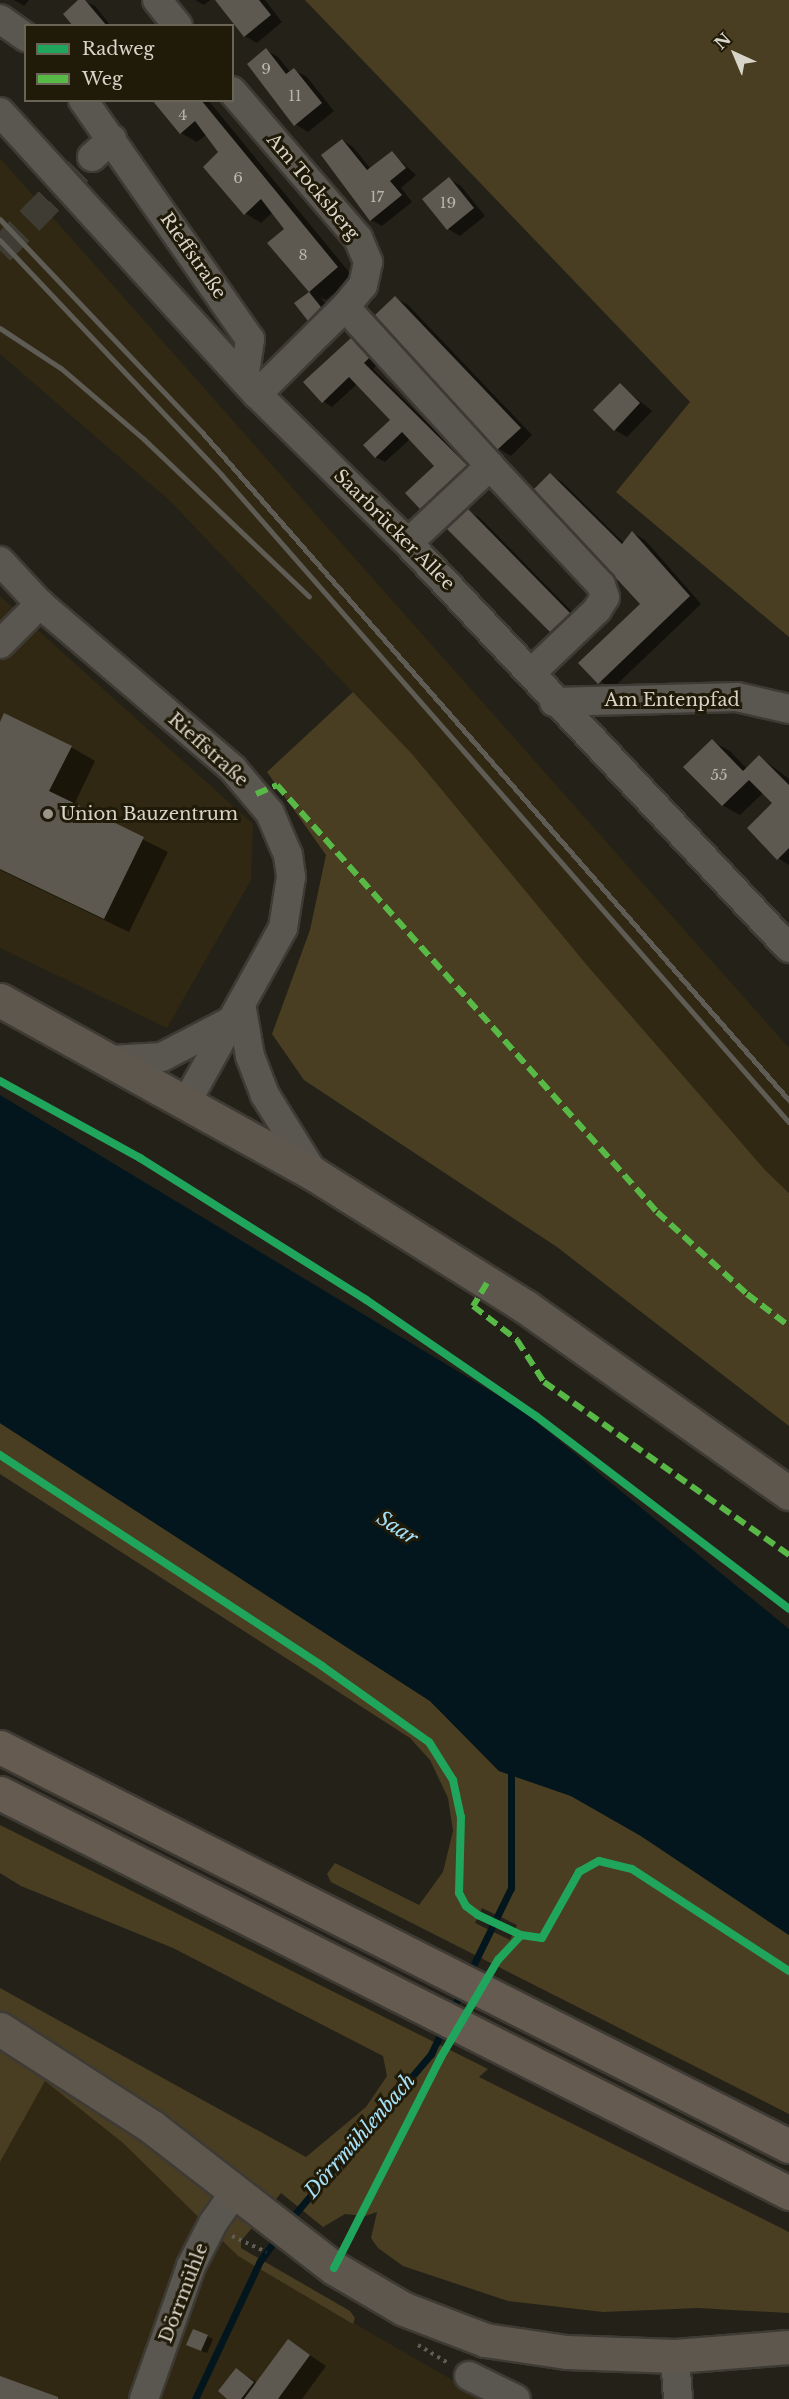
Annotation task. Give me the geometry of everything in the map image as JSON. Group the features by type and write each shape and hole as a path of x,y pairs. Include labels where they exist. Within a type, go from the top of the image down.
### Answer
{"highway":[{"path":"0,1747 789,2146"},
{"path":"0,1793 400,1993 789,2193"}],"main road":[{"path":"0,1000 187,1101 314,1174 526,1307 789,1493"},
{"path":"0,2029 152,2127 304,2247 365,2289 404,2309 485,2340 566,2352 675,2356 789,2347"}],"street":[{"path":"158,0 176,24"},
{"path":"0,19 24,36"},
{"name":"Am Tocksberg","path":"234,93 358,238 368,262 363,285 345,307 251,387"},
{"name":"Rieffstraße","path":"84,102 102,148 250,339 251,387"},
{"name":"Saarbrücker Allee","path":"0,112 251,387 408,543 531,673 554,702 789,948"},
{"path":"345,307 601,585 604,597 597,610 531,673"},
{"path":"408,543 490,466"},
{"name":"Rieffstraße","path":"0,561 40,604 234,769 270,813 288,855 291,878 283,928 187,1101"},
{"path":"0,644 40,604"},
{"name":"Am Entenpfad","path":"554,702 737,698 789,709"},
{"path":"111,1060 162,1057 237,1012 256,1076 277,1117 314,1174"},
{"name":"Dörrmühle","path":"144,2399 191,2266 213,2223 235,2192"},
{"path":"675,2356 678,2399"},
{"path":"469,2376 516,2399"}],"path":[{"path":"241,2241 272,2256"}],"shaded area":[{"path":"305,0 789,0 789,637 616,492 690,402"},
{"path":"0,158 789,1048 789,1193 765,1170 586,964 413,755 170,501 0,354"},
{"path":"0,596 253,824 251,880 167,1028 0,948"},
{"path":"353,692 413,755 586,964 765,1170 789,1193 789,1426 557,1247 304,1080 272,1034 310,930 326,855 267,772"},
{"path":"0,1423 430,1701 499,1771 571,1796 641,1836 789,1935 789,2114 331,1882 327,1874 335,1863 419,1905 443,1872 453,1831 448,1798 430,1760 410,1738 0,1474","holes":["482,1908 517,1925 510,1940 475,1923"]},
{"path":"0,1825 488,2069 479,2077 789,2232 789,2313 698,2308 603,2312 508,2301 403,2266 378,2248 371,2238 377,2212 365,2216 345,2214 323,2227 281,2193 241,2241 241,2248 350,2311 355,2318 353,2324 238,2256 123,2143 45,2081 0,2162 0,1988 306,2157 366,2107 387,2076 383,2056 173,1948 21,1886 0,1873"},
{"path":"44,2080 123,2143 238,2256 485,2399 0,2399 0,2162"}],"water":[{"name":"Saar","path":"0,1095 522,1410 789,1629 789,1935 641,1836 571,1796 499,1771 430,1701 0,1423"}],"building":[{"path":"78,0 85,0 105,24 71,24 63,14"},
{"path":"215,0 259,0 271,15 244,37"},
{"path":"266,48 286,74 294,68 322,103 294,126 247,64"},
{"path":"154,102 203,102 338,267 309,292 267,243 284,229 261,199 244,215 203,167 218,152 195,121 180,134"},
{"path":"342,139 367,170 392,151 406,168 390,181 402,195 370,221 321,155"},
{"path":"449,177 474,208 447,230 422,199"},
{"path":"309,292 321,307 308,321 294,303"},
{"path":"395,296 521,428 497,450 375,315"},
{"path":"351,338 369,358 364,363 467,465 420,509 405,493 434,466 402,432 375,458 363,445 390,420 349,377 322,403 303,382"},
{"path":"620,383 640,403 614,431 593,410"},
{"path":"550,473 622,544 632,531 690,596 598,684 578,663 640,604 534,489"},
{"path":"468,509 570,613 550,632 447,529"},
{"name":"Union Bauzentrum","path":"4,713 72,746 49,791 144,837 104,919 0,869 0,722"},
{"path":"712,739 743,771 759,755 789,785 789,848 777,860 747,828 772,803 749,780 722,806 683,767"},
{"path":"193,2329 208,2335 201,2351 186,2345"},
{"path":"288,2339 310,2355 278,2399 244,2399"},
{"path":"236,2368 254,2382 241,2399 227,2399 218,2391"},
{"path":"0,2376 58,2397 58,2399 0,2399"}],"waterway":[{"name":"Dörrmühlenbach","path":"469,1974 511,1888 511,1764"},
{"name":"Dörrmühlenbach","path":"451,2012 462,1990"},
{"name":"Dörrmühlenbach","path":"288,2222 431,2054 443,2028"},
{"name":"Dörrmühlenbach","path":"195,2399 260,2261 278,2236"}],"tunnel":[{"path":"0,251 92,157"}],"railway":[{"path":"0,219 203,433 789,1100"},
{"path":"0,240 222,475 789,1122"},
{"path":"0,328 61,368 144,439 309,596"}],"marked path":[{"path":"256,794 277,785 657,1212 747,1294 789,1326"},
{"path":"487,1283 473,1306 517,1340 544,1382 789,1555"}],"cycle path":[{"path":"0,1081 140,1158 365,1299 536,1416 789,1609"},
{"path":"0,1455 322,1666 429,1742 453,1780 461,1817 459,1893 466,1906 478,1915 521,1935 542,1938 579,1872 599,1861 632,1869 789,1971"},
{"path":"334,2268 441,2057 498,1960 521,1935"}],"place":[{"name":"Union Bauzentrum","path":"48,814"}]}
